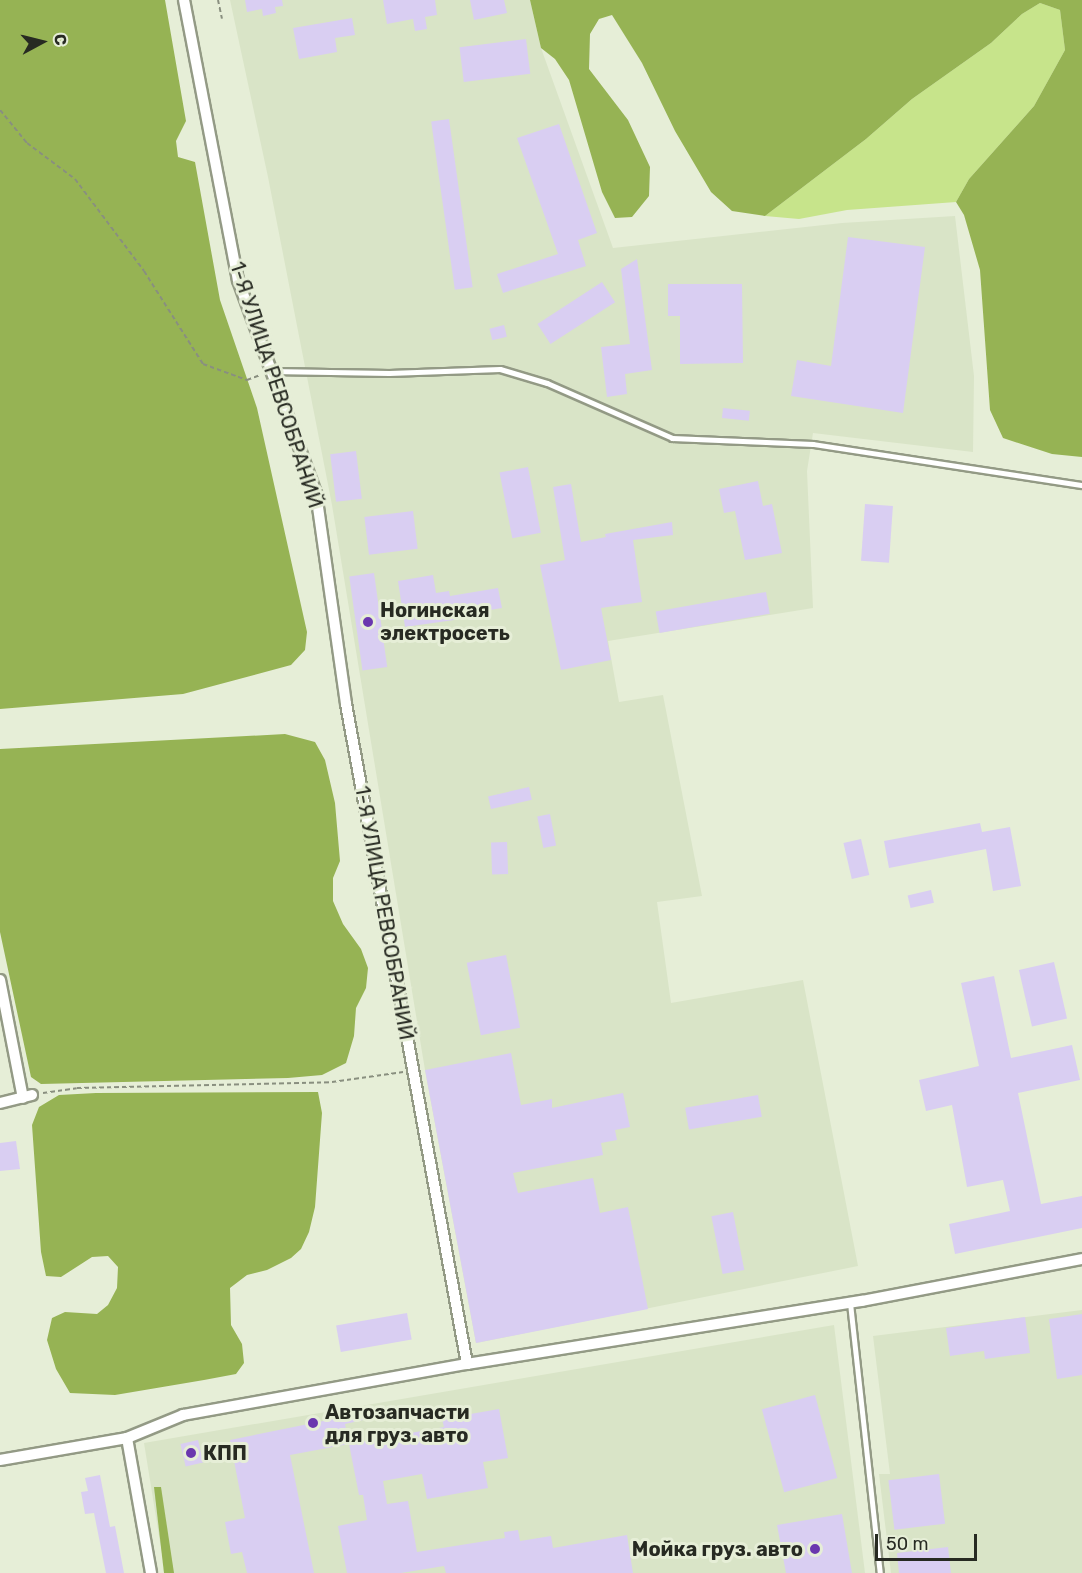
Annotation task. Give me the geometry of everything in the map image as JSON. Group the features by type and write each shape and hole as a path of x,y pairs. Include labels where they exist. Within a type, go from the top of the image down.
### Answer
{"street":[{"name":"1-Я УЛИЦА РЕВСОБРАНИЙ","path":"184,0 238,280 316,493 346,704 467,1364"},
{"path":"0,980 27,1096 0,1103"},
{"path":"0,1460 128,1438 183,1415 467,1364 850,1303 1082,1259"},
{"path":"128,1438 151,1573"}],"lane":[{"path":"271,371 389,373 500,369 547,383 672,438 813,444 1082,485"},
{"path":"850,1303 880,1573"}],"path":[{"path":"218,0 222,19"},
{"path":"0,110 27,143 75,179 144,271 203,364 247,380 271,371"},
{"path":"27,1096 77,1088 332,1082 413,1071"}],"shaded area":[{"path":"230,0 530,0 541,48 613,248 842,223 955,216 974,376 973,452 813,433 807,471 813,608 608,641 619,702 663,695 702,896 657,902 671,1003 803,980 858,1266 476,1343 425,1070 332,505 268,177"},
{"path":"1082,1310 1082,1573 891,1573 879,1474 890,1474 873,1336"},
{"path":"834,1325 865,1573 165,1573 144,1443"}],"green space":[{"path":"0,0 165,0 186,121 176,141 178,157 195,162 220,300 257,408 307,632 305,650 291,665 183,694 0,709"},
{"path":"530,0 1082,0 1082,457 1052,454 1003,438 990,410 980,270 964,215 956,202 969,179 1034,106 1065,50 1060,10 1040,3 1022,14 991,43 912,99 866,139 765,216 732,211 711,192 675,131 642,63 612,15 599,19 590,34 589,69 628,120 650,167 649,196 632,217 615,218 602,192 569,80 555,59 541,48"},
{"path":"1040,3 1060,10 1065,50 1034,106 969,179 956,202 847,210 799,219 765,216 866,139 912,99 991,43 1022,14"},
{"path":"285,734 315,742 325,760 335,803 340,861 333,878 333,901 343,924 361,949 368,968 366,988 356,1008 354,1036 346,1063 322,1075 288,1078 41,1084 31,1077 0,932 0,749"},
{"path":"318,1092 322,1113 315,1207 309,1232 301,1249 291,1258 267,1270 247,1275 230,1288 231,1325 242,1344 244,1363 236,1374 115,1395 70,1393 56,1369 47,1340 52,1318 65,1312 97,1314 108,1305 117,1288 118,1267 108,1256 92,1257 61,1277 46,1276 41,1252 32,1125 39,1107 59,1095 96,1093"},
{"path":"154,1487 161,1487 174,1573 164,1573"}],"building":[{"path":"245,0 282,0 283,6 275,7 276,13 263,16 262,9 247,12"},
{"path":"383,0 435,0 437,15 425,17 427,29 415,31 413,19 387,24"},
{"path":"470,0 504,0 507,13 474,20"},
{"path":"352,18 355,35 335,38 337,52 299,59 293,28"},
{"path":"526,39 530,74 464,82 459,47"},
{"path":"449,119 473,287 455,290 431,122"},
{"path":"559,124 597,233 578,240 586,266 503,293 497,274 558,254 517,138"},
{"path":"848,237 925,247 903,413 791,396 797,360 831,366"},
{"path":"637,259 652,370 625,374 627,394 607,397 601,347 630,344 621,269"},
{"path":"602,282 615,302 550,344 537,324"},
{"path":"668,284 742,284 743,363 680,364 680,316 668,316"},
{"path":"504,325 507,337 492,340 489,329"},
{"path":"723,408 750,411 749,421 722,418"},
{"path":"356,451 362,499 336,502 330,454"},
{"path":"528,467 541,533 512,538 500,473"},
{"path":"758,481 763,506 772,504 782,553 745,560 735,511 724,513 719,489"},
{"path":"571,484 581,542 606,537 605,534 672,522 673,535 633,540 642,602 601,608 611,660 561,670 540,565 565,560 553,487"},
{"path":"865,504 893,506 889,563 861,561"},
{"path":"413,511 418,549 369,555 364,517"},
{"name":"Ногинская электросеть","path":"374,573 387,667 362,671 349,576"},
{"path":"433,575 436,593 449,591 450,596 498,588 502,608 453,616 454,620 405,627 398,581"},
{"path":"766,592 770,614 660,633 656,611"},
{"path":"529,787 532,800 491,809 488,796"},
{"path":"550,814 556,845 543,848 537,816"},
{"path":"980,823 982,832 1010,827 1021,886 993,891 986,849 889,868 884,841"},
{"path":"861,839 869,875 852,879 843,843"},
{"path":"507,842 508,874 492,875 491,843"},
{"path":"931,890 934,903 911,908 908,895"},
{"path":"506,955 520,1028 481,1035 467,963"},
{"path":"1054,962 1067,1019 1032,1027 1019,970"},
{"path":"994,976 1011,1058 1072,1045 1080,1080 1018,1093 1041,1204 1082,1196 1082,1228 955,1254 949,1224 1010,1211 1003,1180 967,1187 952,1105 926,1111 919,1080 979,1066 961,983"},
{"path":"511,1053 521,1105 552,1099 552,1108 623,1093 630,1127 615,1130 617,1140 601,1143 603,1155 513,1173 518,1193 593,1178 600,1213 628,1207 648,1309 476,1343 425,1070"},
{"path":"758,1095 762,1117 689,1130 685,1108"},
{"path":"16,1141 20,1169 0,1171 0,1143"},
{"path":"733,1212 744,1270 723,1274 711,1216"},
{"path":"407,1313 412,1340 341,1352 336,1326"},
{"path":"1082,1314 1082,1375 1057,1379 1049,1319"},
{"path":"1025,1317 1030,1353 985,1359 984,1351 950,1356 946,1328"},
{"path":"815,1395 837,1478 784,1492 762,1409"},
{"path":"369,1406 372,1418 345,1424 349,1444 290,1455 314,1573 247,1573 242,1552 231,1554 225,1522 245,1518 230,1440 343,1417 342,1411"},
{"path":"499,1409 508,1458 483,1462 488,1488 427,1499 422,1474 383,1481 387,1504 408,1501 417,1552 505,1538 504,1532 518,1530 520,1541 551,1536 553,1548 627,1535 633,1573 446,1573 444,1566 401,1573 347,1573 338,1526 367,1520 363,1495 359,1495 349,1444 444,1427 442,1419"},
{"name":"КПП","path":"198,1440 203,1462 186,1466 180,1444"},
{"path":"939,1474 945,1524 894,1530 888,1480"},
{"path":"100,1475 110,1527 115,1526 124,1573 106,1573 94,1513 85,1514 81,1492 88,1491 85,1478"},
{"name":"Мойка груз. авто","path":"842,1514 852,1573 786,1573 777,1525"},
{"path":"948,1547 951,1573 899,1573 897,1553"}],"place":[{"name":"Ногинская электросеть","path":"368,622"},
{"name":"Автозапчасти для груз. авто","path":"313,1423"},
{"name":"КПП","path":"191,1453"},
{"name":"Мойка груз. авто","path":"815,1549"}]}
